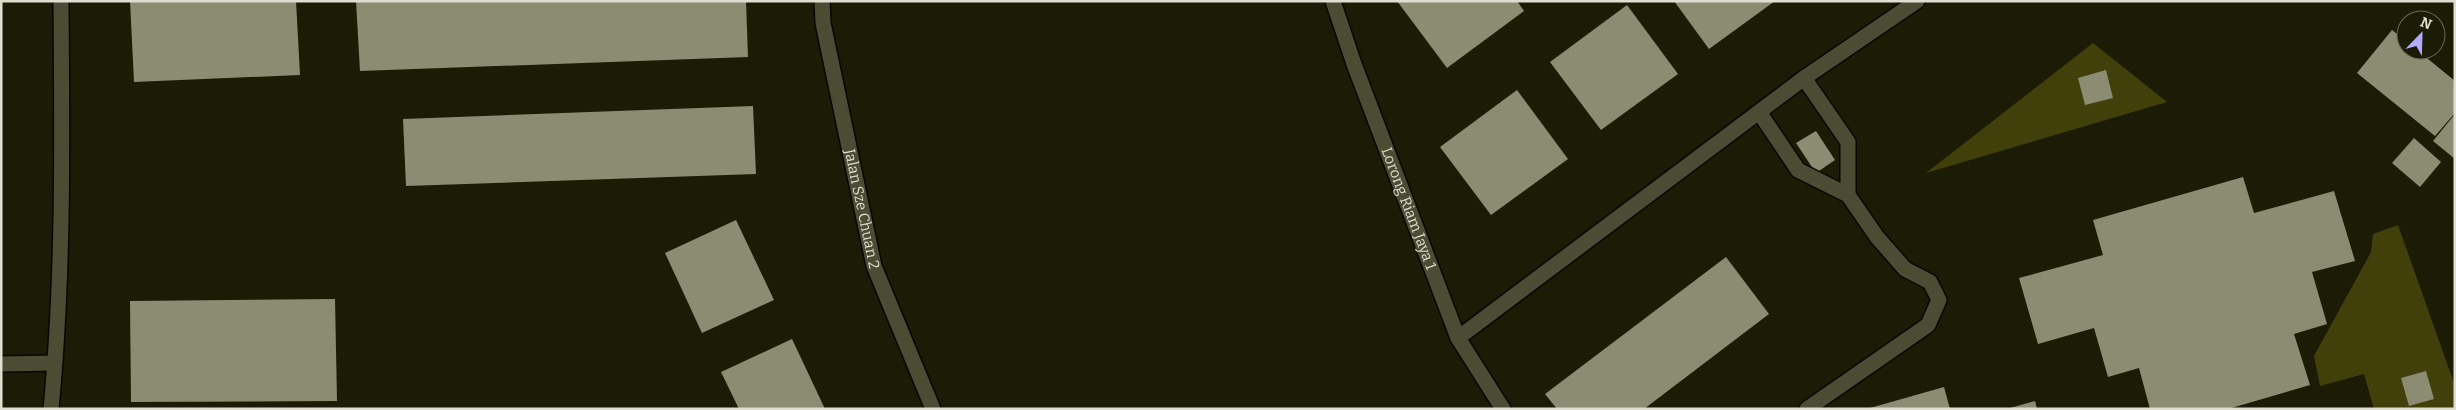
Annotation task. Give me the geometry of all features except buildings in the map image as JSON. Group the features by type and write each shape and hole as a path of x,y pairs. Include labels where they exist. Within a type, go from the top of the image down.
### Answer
{"street":[{"path":"51,409 55,363 62,180 61,1"},
{"name":"Jalan Sze Chuan 2","path":"822,1 823,23 874,266 933,409"},
{"name":"Lorong Riam Jaya 1","path":"1333,1 1354,64 1458,338 1503,409"},
{"path":"1458,338 1804,78 1917,1"},
{"path":"1804,78 1848,142 1848,195"},
{"path":"1759,112 1798,170 1848,195 1877,237 1905,269 1930,282 1939,300 1928,325 1807,409"},
{"path":"1,364 55,363"}],"shaded area":[{"path":"2093,43 2167,102 1926,173"},
{"path":"2398,225 2455,386 2455,409 2374,409 2364,374 2320,386 2314,356 2371,252 2373,234"}]}
